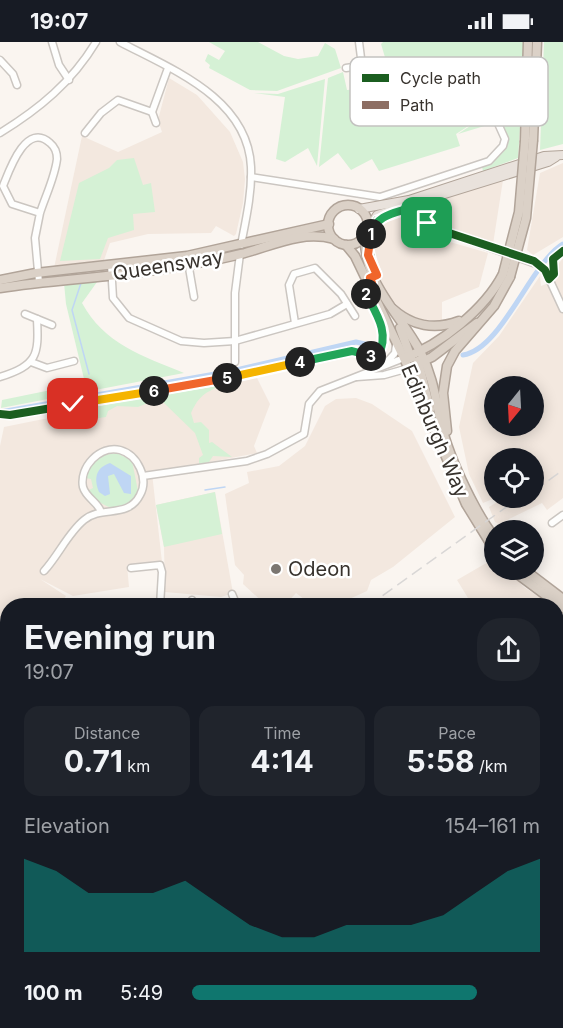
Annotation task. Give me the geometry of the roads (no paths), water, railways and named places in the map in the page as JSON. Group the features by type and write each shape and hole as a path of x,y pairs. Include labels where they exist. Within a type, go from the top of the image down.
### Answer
{"highway":[{"path":"528,42 528,57"},
{"path":"536,57 537,42"},
{"path":"529,126 529,140"},
{"path":"452,454 444,408 445,374 456,351 489,313 506,276 526,218 530,126"},
{"path":"346,206 359,209 367,219 366,233 355,244 346,245 334,239 329,224 330,218 339,208 346,206"},
{"name":"Queensway","path":"241,250 329,224"},
{"name":"Edinburgh Way","path":"366,233 364,251 382,295 421,352 422,363 436,390 440,419 452,454 470,497 484,520"},
{"name":"Queensway","path":"0,288 188,260 305,235 334,239"},
{"name":"Edinburgh Way","path":"346,245 355,256 395,338 408,356 409,368 434,430 471,515 484,534"},
{"name":"Queensway","path":"0,280 36,273 112,270"},
{"path":"398,319 408,356 421,352 486,302 506,276"},
{"path":"382,295 400,315 413,322 444,326 465,319"},
{"path":"409,368 422,363 489,313"},
{"path":"422,363 434,430"},
{"path":"525,580 550,598"},
{"path":"538,580 562,598"}],"main road":[{"path":"366,233 377,215 544,156 560,156"},
{"path":"359,209 416,201"}],"street":[{"path":"52,42 59,65 69,80"},
{"path":"0,133 31,113 69,80 96,42"},
{"path":"120,42 204,90 232,116 248,148 251,177 235,293 235,362"},
{"path":"359,42 361,57"},
{"path":"0,60 13,74 17,85"},
{"path":"156,123 152,112 168,68"},
{"path":"346,68 350,68"},
{"path":"85,133 101,113 118,100 152,112"},
{"path":"251,177 380,197 489,161 503,146 505,139 499,126"},
{"path":"39,282 36,273 35,238 40,213 57,159 55,148 47,140 37,138 25,143 14,157 3,186 12,204 40,213"},
{"path":"478,164 482,179"},
{"path":"416,201 420,216 437,229 534,261 544,270 563,309"},
{"path":"188,260 194,297"},
{"path":"295,323 289,285 294,274 315,268 355,316"},
{"path":"112,270 113,298 129,318 181,341 204,343 235,341 330,314 347,304"},
{"path":"25,314 52,325"},
{"path":"0,377 21,370 31,362 38,346 37,319"},
{"path":"384,365 395,353 395,338"},
{"path":"143,476 247,461 267,454 304,434 309,404 320,391 408,356"},
{"path":"31,362 47,368 74,361"},
{"path":"351,377 384,375 409,368"},
{"path":"44,571 84,520 101,512 122,511 131,507 142,489 143,476 137,463 119,450 105,451 92,459 85,469 83,486 86,494 101,512"},
{"path":"552,522 563,515"},
{"path":"131,568 160,566 162,572 159,598"},
{"path":"232,594 234,598"}],"water":[{"path":"110,463 131,476 131,494 124,493 114,474 108,476 110,494 105,496 99,492 96,483 97,474 101,468"}],"waterway":[{"path":"463,355 477,349 490,338 503,323 539,269 563,244"},
{"path":"81,283 72,310 89,374"},
{"path":"0,412 232,371 356,342 378,347"},
{"path":"205,490 225,487"}],"railway":[{"path":"544,484 563,470"},
{"path":"379,598 505,508"}],"place":[{"name":"Odeon","path":"276,569"}]}
